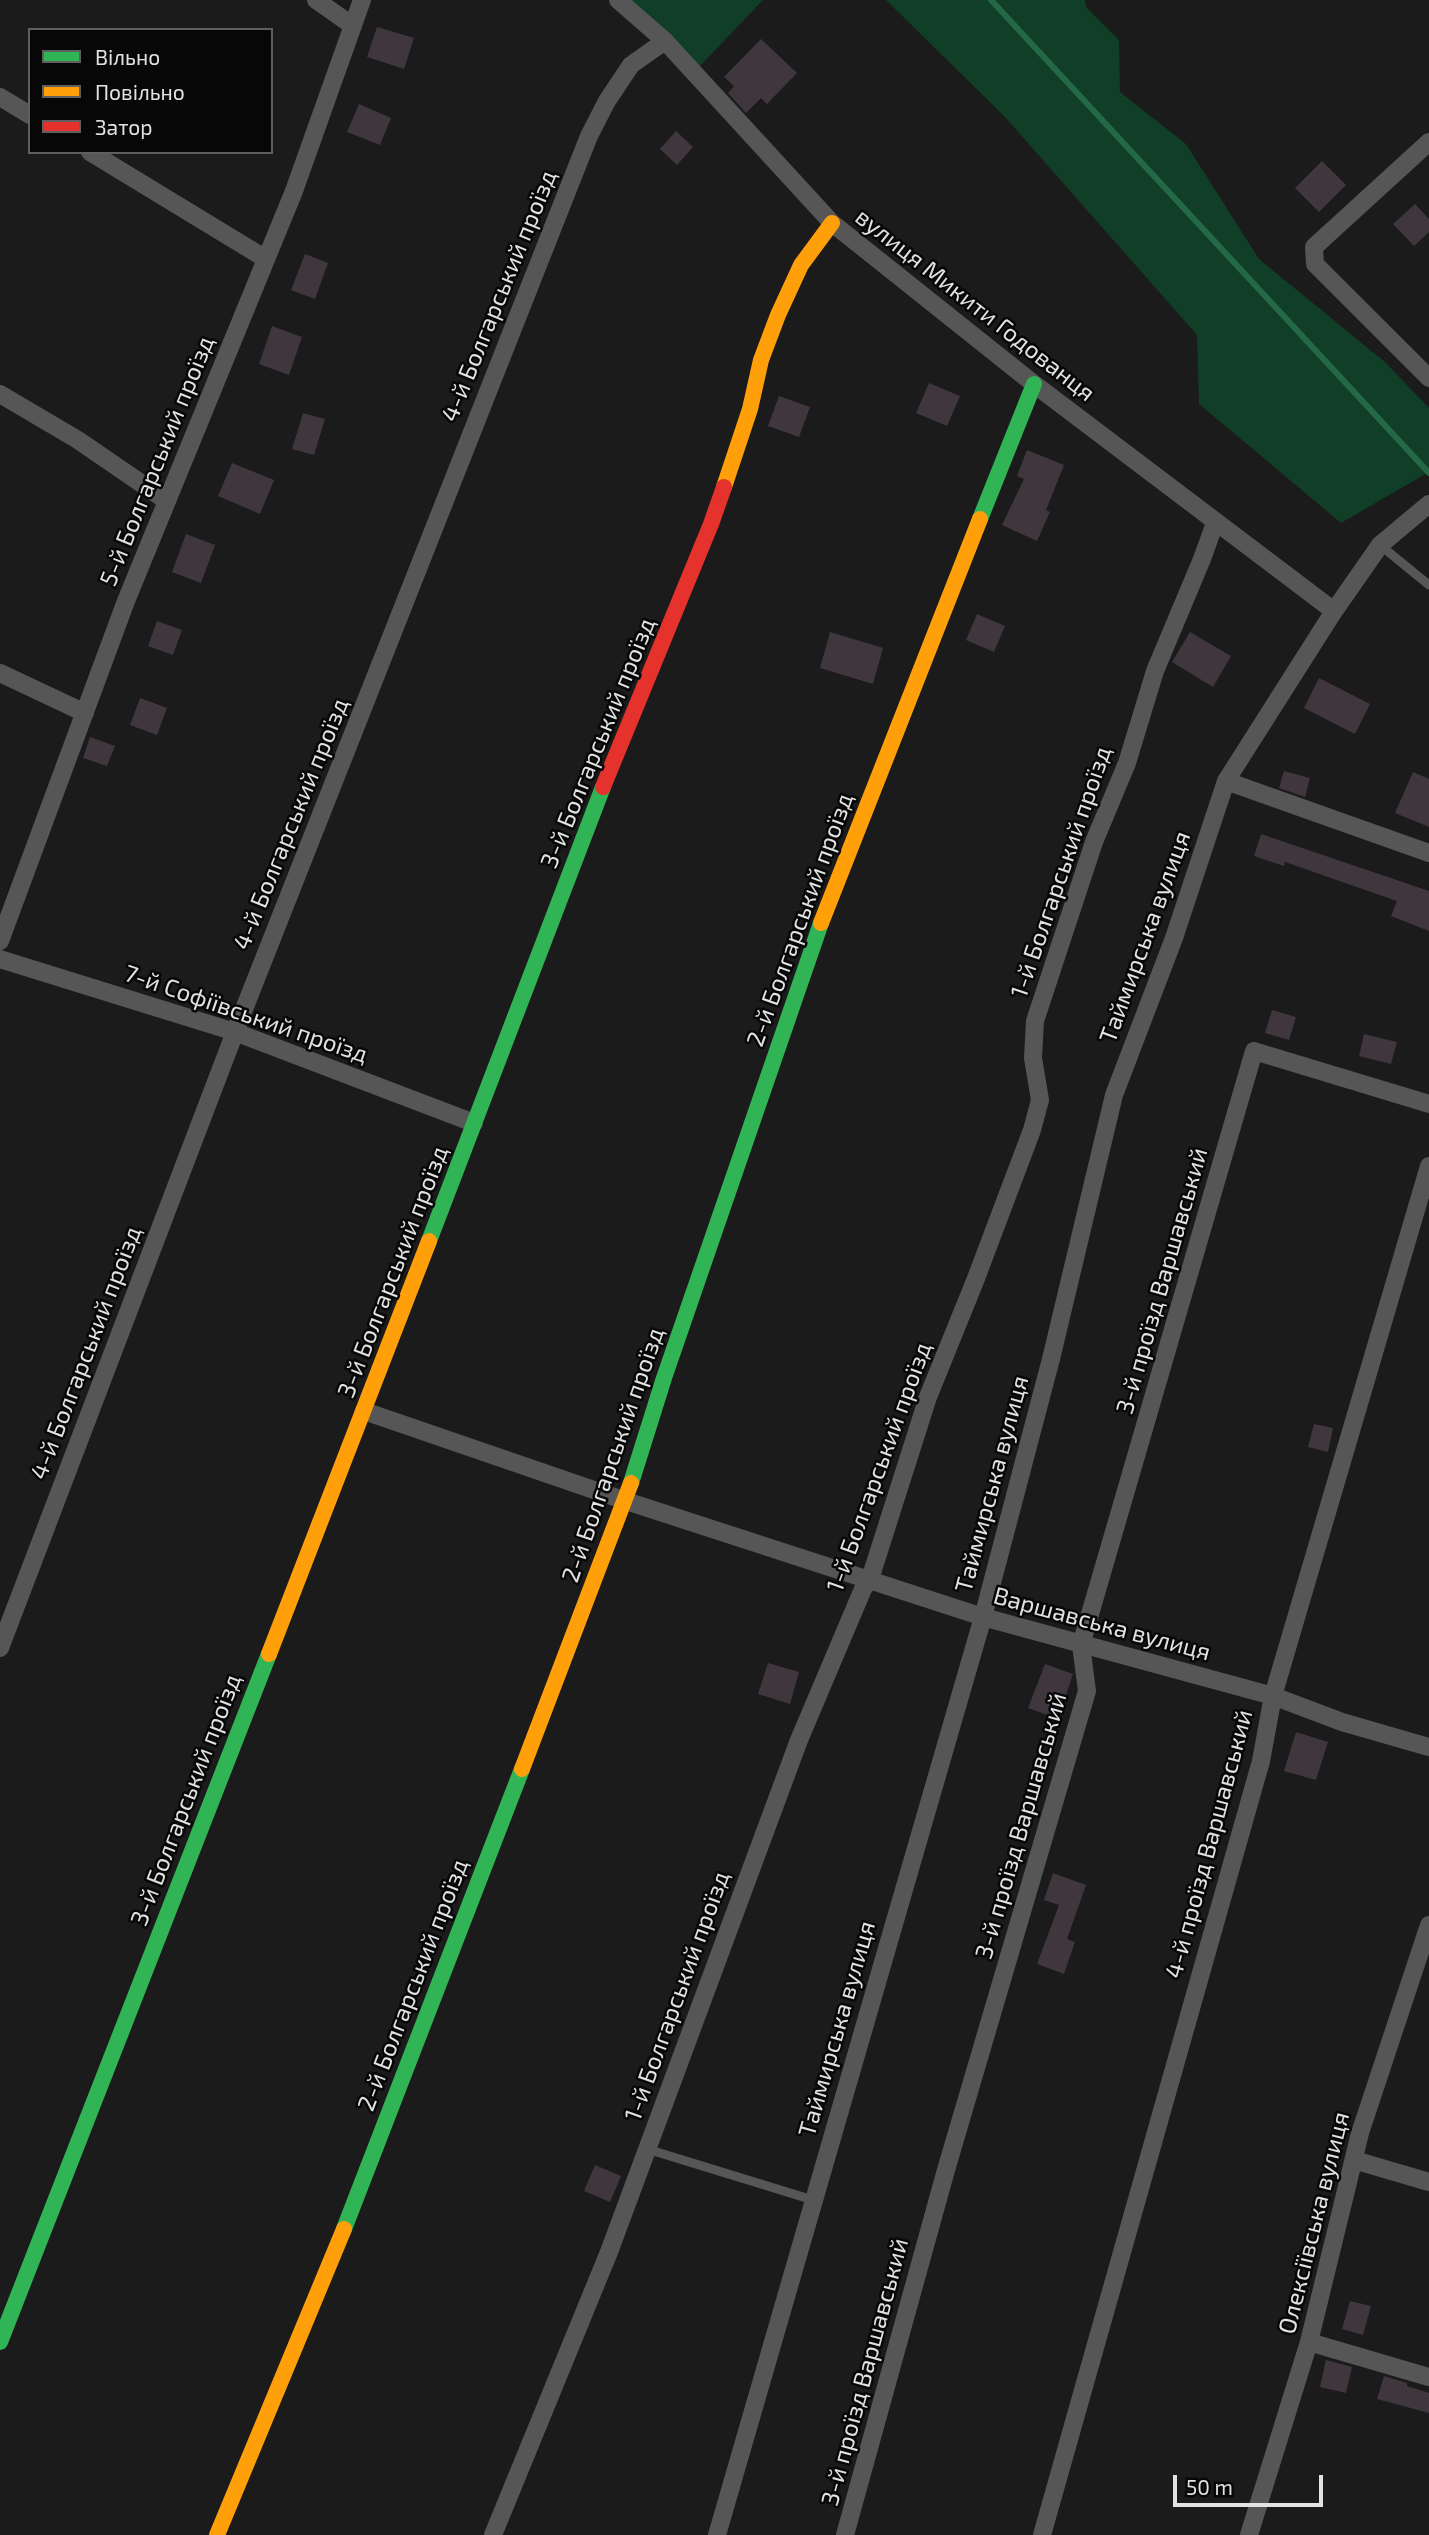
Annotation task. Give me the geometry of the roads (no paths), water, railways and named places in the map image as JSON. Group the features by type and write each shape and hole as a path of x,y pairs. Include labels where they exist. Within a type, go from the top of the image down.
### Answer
{"street":[{"path":"316,0 352,26"},
{"name":"5-й Болгарський проїзд","path":"0,941 126,601 294,191 362,0"},
{"name":"вулиця Микити Годованця","path":"618,0 665,41 832,223 1034,384 1334,611"},
{"name":"4-й Болгарський проїзд","path":"0,1648 235,1032 589,136 607,101 631,65 665,41"},
{"path":"0,97 28,114"},
{"path":"1429,142 1314,247 1315,264 1429,378"},
{"path":"93,154 266,259"},
{"name":"3-й Болгарський проїзд","path":"0,2342 364,1411 604,784 711,524 750,409 761,360 778,315 801,265 832,223"},
{"name":"2-й Болгарський проїзд","path":"217,2535 320,2291 626,1501 664,1378 806,960 1034,384"},
{"path":"0,394 78,440 167,501"},
{"name":"Таймирська вулиця","path":"717,2535 983,1617 1051,1359 1114,1096 1174,938 1226,781 1334,611 1380,545 1429,504"},
{"name":"1-й Болгарський проїзд","path":"493,2535 610,2252 799,1740 863,1589 870,1579 928,1397 1032,1130 1040,1100 1033,1058 1035,1021 1094,842 1127,763 1155,671 1215,523"},
{"path":"0,673 85,713"},
{"path":"1226,781 1429,853"},
{"name":"7-й Софіївський проїзд","path":"0,959 235,1032 474,1122"},
{"name":"3-й проїзд Варшавський","path":"845,2535 946,2170 1087,1691 1081,1645 1254,1051 1429,1104"},
{"name":"4-й проїзд Варшавський","path":"1042,2535 1261,1761 1273,1696 1429,1166"},
{"name":"Варшавська вулиця","path":"364,1411 626,1501 983,1617 1273,1696 1342,1722 1429,1747"},
{"name":"Олексіївська вулиця","path":"1249,2535 1309,2342 1360,2133 1425,1950 1429,1925"},
{"path":"1354,2160 1429,2182"},
{"path":"1309,2342 1429,2377"}],"lane":[{"path":"1380,545 1429,585"},
{"path":"646,2149 813,2200"}],"waterway":[{"path":"991,0 1429,473"}]}
